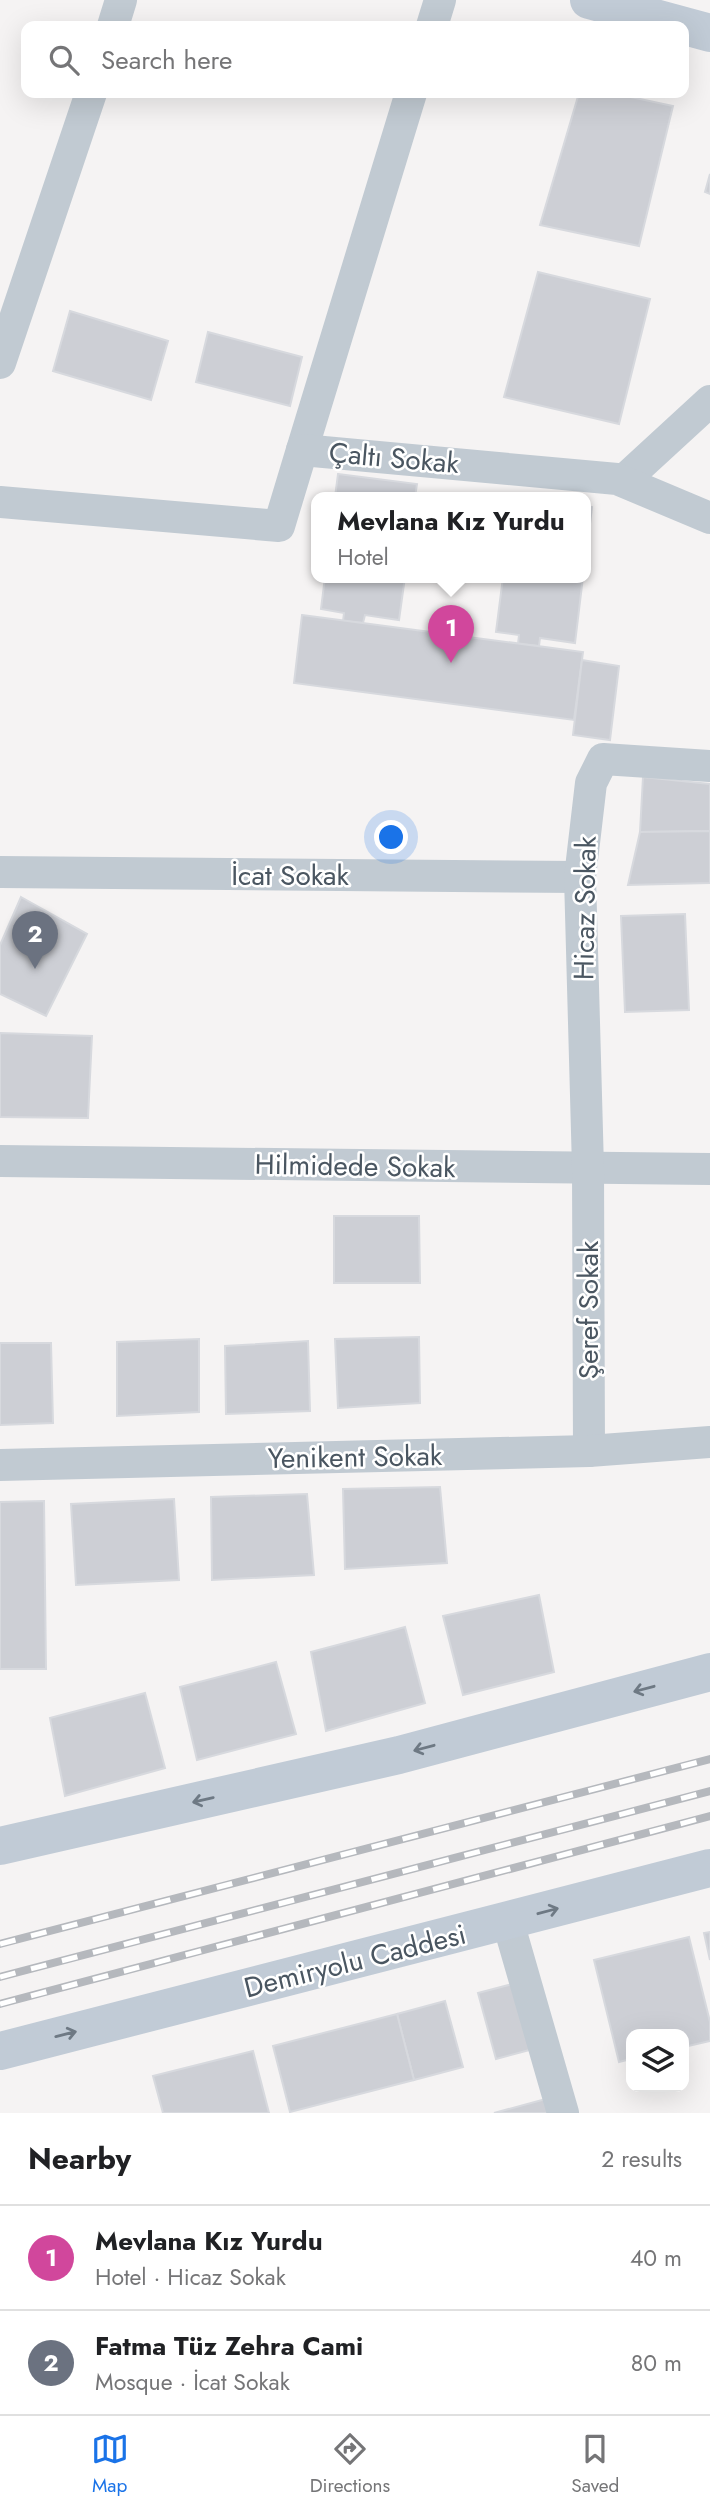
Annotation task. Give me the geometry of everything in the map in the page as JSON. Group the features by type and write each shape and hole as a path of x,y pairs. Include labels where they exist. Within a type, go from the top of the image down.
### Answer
{"main road":[{"path":"589,0 666,21"},
{"path":"689,27 710,33"},
{"path":"0,1846 399,1755 710,1672"},
{"name":"Demiryolu Caddesi","path":"0,2051 710,1868"}],"street":[{"path":"115,21 121,0"},
{"path":"434,21 440,0"},
{"path":"0,363 89,98"},
{"path":"302,450 409,98"},
{"path":"623,481 710,401"},
{"name":"Çaltı Sokak","path":"0,502 279,526 302,450 617,479 710,518"},
{"name":"Hicaz Sokak","path":"588,1168 580,877 590,783 603,759 710,765"},
{"name":"İcat Sokak","path":"0,872 580,877"},
{"name":"Hilmidede Sokak","path":"0,1161 710,1169"},
{"name":"Şeref Sokak","path":"588,1168 589,1451"},
{"name":"Yenikent Sokak","path":"0,1465 589,1451 710,1442"},
{"path":"508,1922 563,2113"}],"building":[{"path":"578,98 635,98 673,106 639,246 540,225"},
{"path":"710,174 710,194 705,192"},
{"path":"538,272 650,299 619,424 504,397"},
{"path":"70,311 168,341 151,400 53,371"},
{"path":"208,332 302,357 290,406 196,382"},
{"path":"338,474 417,484 416,492 336,492"},
{"path":"324,583 404,583 399,620 365,615 363,623 343,621 344,613 321,609"},
{"path":"502,583 582,583 575,643 540,638 539,646 518,644 519,635 496,632"},
{"path":"302,615 583,652 574,720 294,683"},
{"path":"582,660 619,666 610,740 573,735"},
{"path":"643,777 710,784 710,831 640,832"},
{"path":"710,831 710,883 628,885 640,832"},
{"path":"21,897 87,934 46,1016 0,994 0,945"},
{"path":"685,914 689,1010 625,1012 621,916"},
{"path":"0,1033 92,1036 88,1118 0,1117"},
{"path":"334,1216 419,1216 420,1283 334,1283"},
{"path":"419,1337 420,1403 338,1408 335,1339"},
{"path":"199,1339 199,1412 117,1416 117,1342"},
{"path":"308,1341 310,1411 226,1414 225,1346"},
{"path":"0,1343 51,1343 53,1423 0,1425"},
{"path":"440,1487 447,1563 345,1569 343,1489"},
{"path":"307,1494 314,1575 212,1580 211,1497"},
{"path":"174,1499 179,1580 76,1585 71,1504"},
{"path":"44,1501 46,1669 0,1669 0,1502"},
{"path":"539,1595 554,1672 463,1695 443,1616"},
{"path":"405,1627 425,1703 326,1731 311,1652"},
{"path":"276,1662 296,1734 197,1760 180,1687"},
{"path":"145,1693 165,1768 65,1796 50,1718"},
{"path":"710,1932 710,1960 704,1933"},
{"path":"689,1937 710,2022 710,2041 689,2046 689,2029 626,2029 626,2060 619,2062 594,1960"},
{"path":"520,1982 537,2048 496,2059 478,1993"},
{"path":"445,2001 463,2067 414,2080 397,2014"},
{"path":"397,2014 414,2080 290,2112 273,2046"},
{"path":"253,2051 269,2113 163,2113 153,2076"},
{"path":"553,2097 557,2113 494,2113"}],"railway":[{"path":"0,1944 710,1759"},
{"path":"0,1977 710,1791"},
{"path":"0,2004 710,1816"}],"place":[{"name":"Mevlana Kız Yurdu","path":"451,663"},
{"name":"Fatma Tüz Zehra Cami","path":"35,969"}]}
